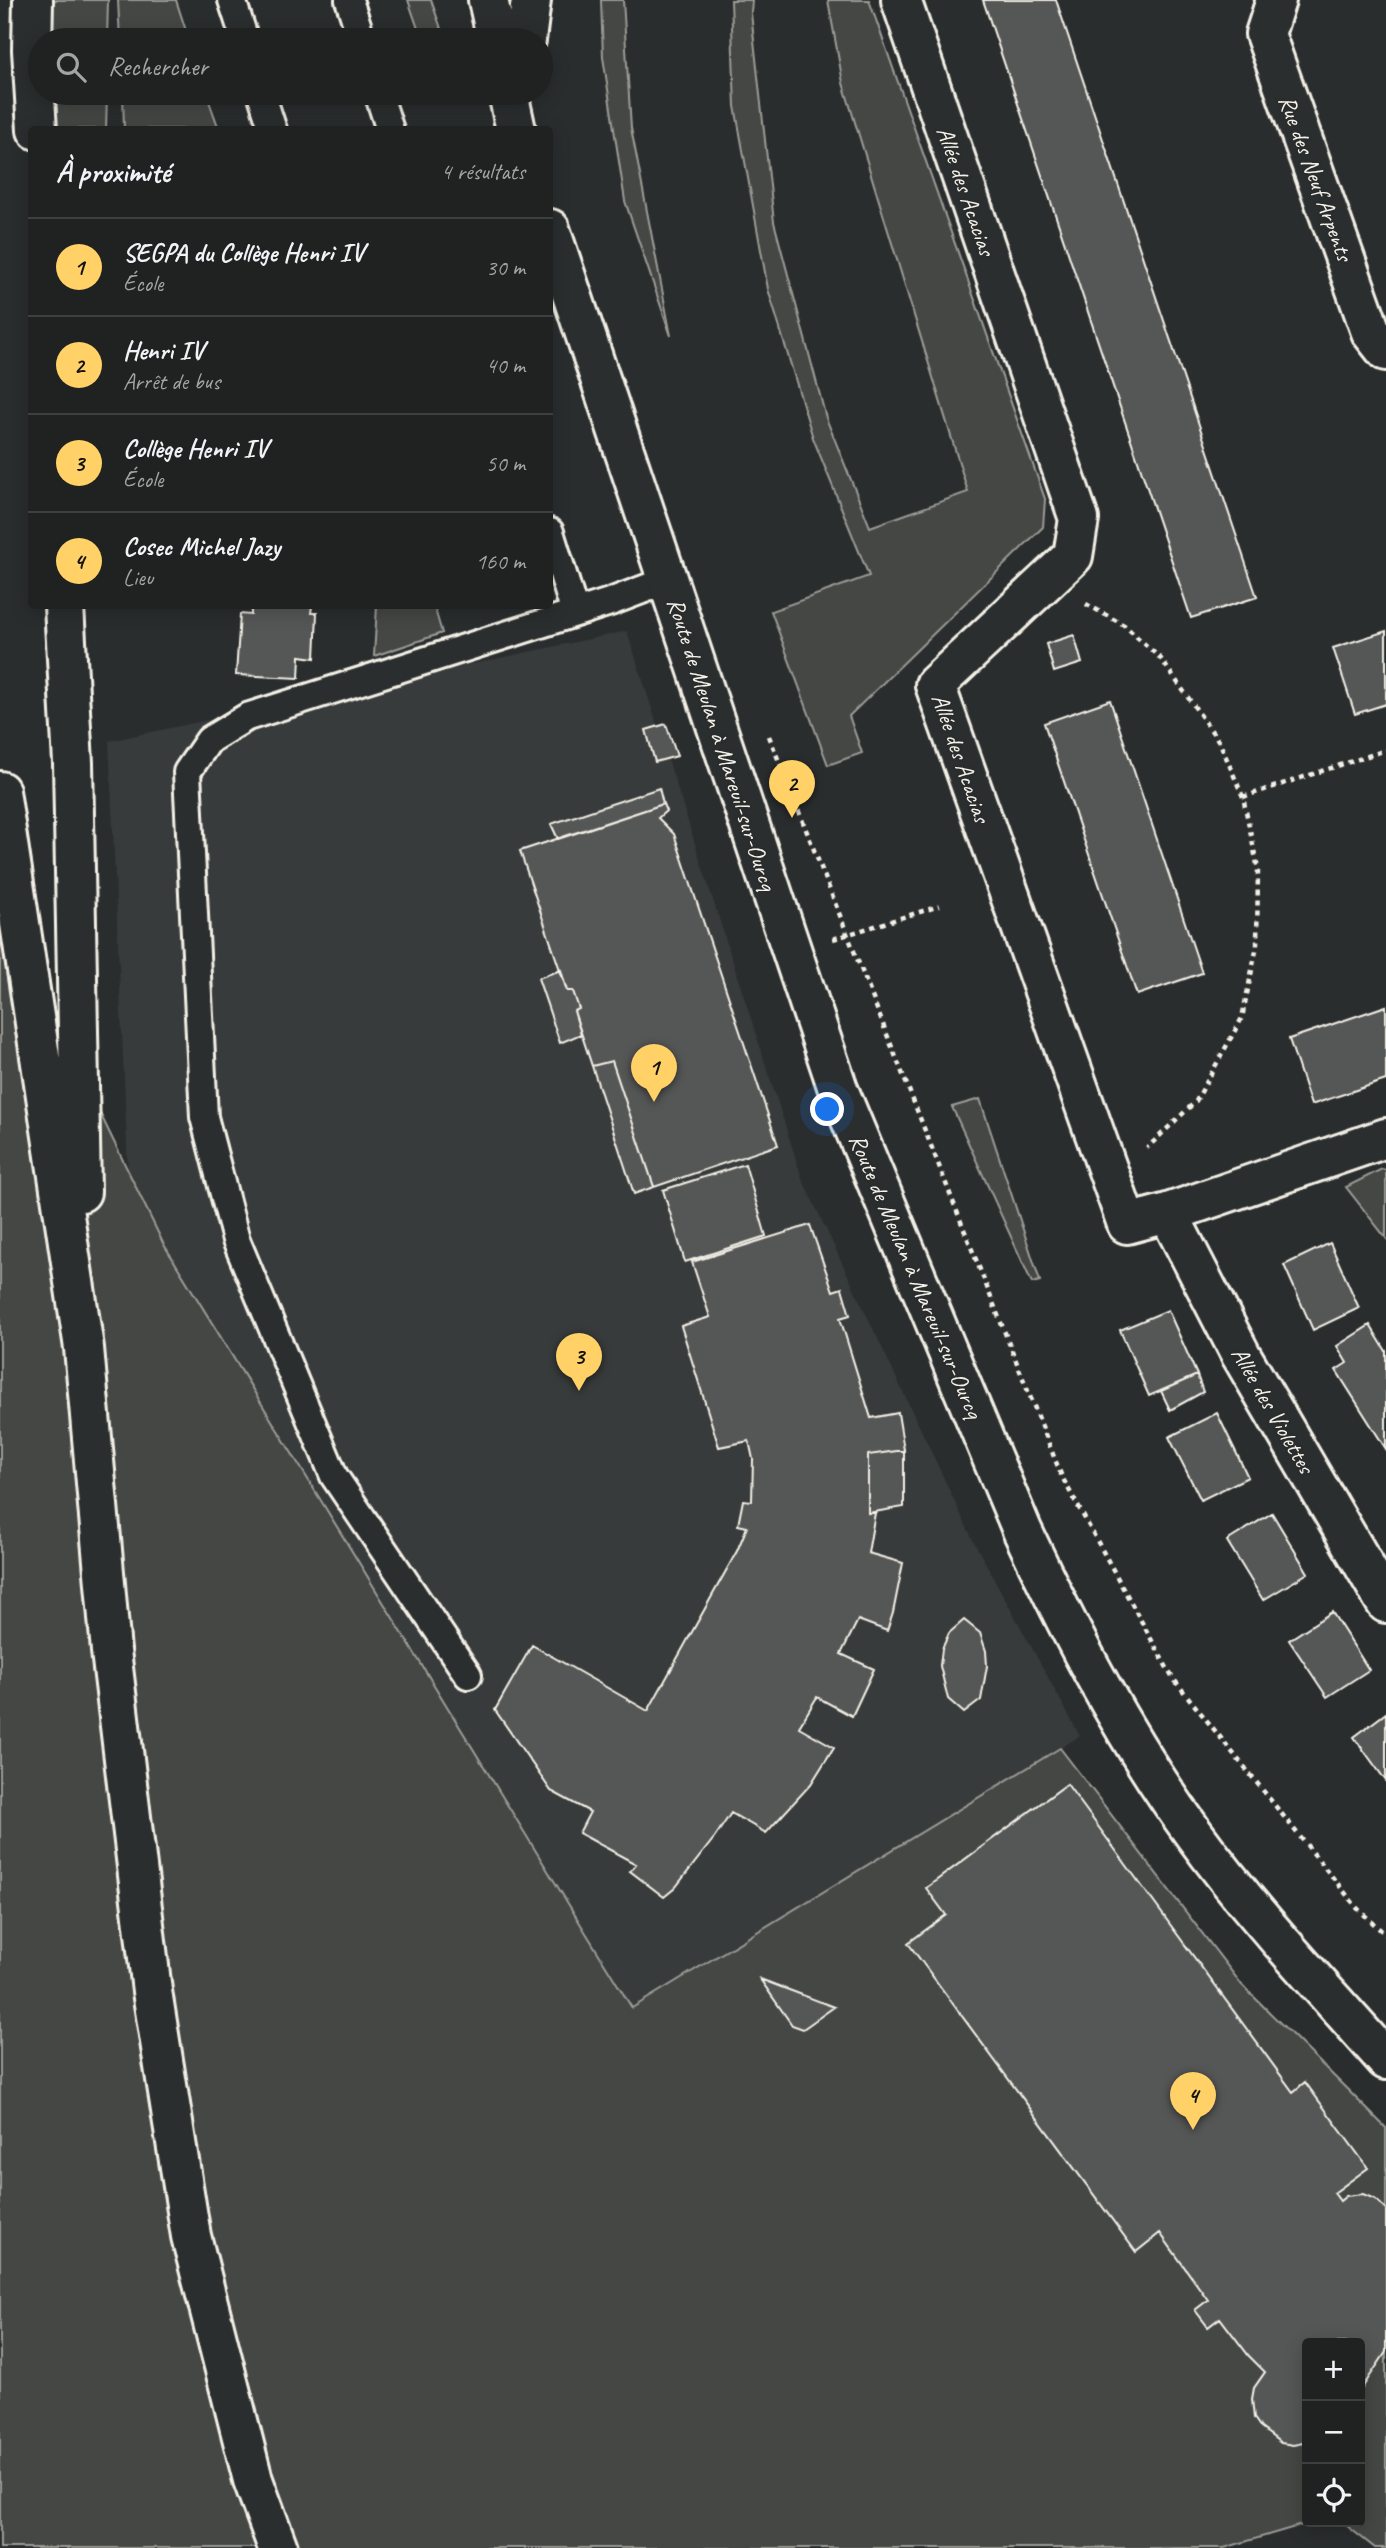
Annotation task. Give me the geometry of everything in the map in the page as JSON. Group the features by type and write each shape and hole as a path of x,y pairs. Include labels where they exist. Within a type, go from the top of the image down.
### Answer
{"street":[{"path":"32,28 33,0"},
{"path":"488,0 494,28"},
{"path":"528,28 531,0"},
{"name":"Allée des Acacias","path":"901,0 1079,519 1073,556 935,685 1127,1224 1168,1213 1386,1138"},
{"name":"Rue des Neuf Arpents","path":"1276,0 1265,34 1371,332 1386,351"},
{"path":"35,105 37,126"},
{"name":"Route de Meulan à Mareuil-sur-Ourcq","path":"553,238 838,1089 1022,1530 1058,1604 1145,1762 1194,1834 1305,1972 1381,2053"},
{"path":"64,609 73,762 84,1348"},
{"path":"0,791 84,1348 114,1678 152,1991 189,2223 253,2480 278,2548"},
{"name":"Allée des Violettes","path":"1168,1213 1241,1355 1386,1603"}],"lane":[{"path":"232,0 241,28"},
{"path":"349,0 358,28"},
{"path":"265,105 272,126"},
{"path":"382,105 389,126"},
{"path":"553,542 575,613"},
{"path":"468,1675 334,1476 236,1240 204,1117 187,772 209,740 247,717 575,613 668,580"}],"path":[{"path":"1046,582 1124,625 1161,659 1220,743 1242,797 1258,869 1257,946 1242,1018 1196,1101 1111,1182"},
{"path":"716,728 763,722 1062,1477 1172,1676 1359,1909 1386,1935"},
{"path":"1242,797 1386,750"},
{"path":"792,952 939,905"}],"shaded area":[{"path":"52,0 108,0 107,28 51,28"},
{"path":"118,0 176,0 185,28 119,28"},
{"path":"408,0 431,0 441,28 418,28"},
{"path":"601,0 623,0 631,128 671,336 625,201 603,57"},
{"path":"731,0 752,0 751,13 774,222 826,418 870,527 968,492 843,83 828,0 869,0 1045,499 1043,527 849,716 862,753 828,765 771,611 869,576 813,438 768,289 735,106"},
{"path":"55,105 107,105 106,126 56,126"},
{"path":"123,105 210,105 218,126 124,126"},
{"path":"377,609 435,609 442,633 374,656"},
{"path":"627,631 802,1178 973,1540 1080,1736 632,2009 163,1243 128,1170 109,741"},
{"path":"0,907 163,1243 632,2008 1060,1748 1242,1985 1386,2128 1386,2548 1375,2548 1348,2527 1365,2527 1365,2338 1302,2338 1302,2525 1224,2548 0,2548"},
{"path":"980,1099 1040,1281 1032,1283 952,1107"},
{"path":"1382,1169 1386,1170 1386,1238 1346,1187"}],"building":[{"path":"983,0 1056,0 1257,597 1191,618"},
{"path":"251,609 312,609 311,613 317,613 315,658 300,656 299,678 236,675 240,614 251,615"},
{"path":"1386,631 1386,704 1355,714 1333,648"},
{"path":"1074,635 1082,663 1054,672 1046,644"},
{"path":"1110,700 1202,973 1137,995 1044,723"},
{"path":"666,724 677,756 655,762 646,730"},
{"path":"659,788 663,804 558,839 551,824"},
{"path":"663,804 666,811 658,818 674,834 778,1145 654,1187 612,1061 592,1066 574,1011 579,1009 573,991 567,991 520,851"},
{"path":"561,970 567,991 573,991 579,1009 574,1011 581,1034 560,1043 538,978"},
{"path":"1386,1006 1386,1080 1311,1105 1289,1039"},
{"path":"612,1061 654,1187 634,1194 592,1066"},
{"path":"745,1164 766,1236 685,1262 663,1190"},
{"path":"810,1225 833,1291 842,1288 850,1315 840,1318 871,1418 898,1413 904,1450 868,1455 868,1513 875,1513 868,1553 903,1563 893,1613 887,1631 858,1620 841,1654 874,1669 852,1716 817,1697 799,1727 834,1747 811,1784 766,1833 731,1813 675,1888 664,1897 630,1871 636,1864 579,1833 590,1812 551,1791 495,1710 532,1645 648,1711 737,1551 747,1527 738,1525 743,1500 752,1501 753,1459 749,1441 719,1447 681,1326 710,1317 692,1262"},
{"path":"1330,1243 1359,1308 1313,1330 1284,1265"},
{"path":"1168,1310 1197,1375 1149,1396 1120,1330"},
{"path":"1370,1325 1386,1351 1386,1449 1336,1370 1347,1363 1337,1346"},
{"path":"1197,1375 1203,1392 1170,1410 1161,1391"},
{"path":"1217,1413 1248,1477 1201,1500 1169,1437"},
{"path":"904,1450 904,1507 868,1513 868,1455"},
{"path":"1272,1513 1308,1573 1263,1600 1227,1541"},
{"path":"1332,1612 1369,1670 1327,1697 1289,1640"},
{"path":"964,1620 980,1633 986,1651 987,1666 981,1700 964,1713 948,1699 940,1666 942,1649 949,1633"},
{"path":"1386,1713 1386,1781 1354,1737"},
{"path":"1067,1784 1293,2092 1305,2082 1368,2168 1334,2193 1340,2201 1346,2196 1363,2194 1375,2199 1386,2209 1386,2352 1365,2384 1365,2338 1302,2338 1302,2443 1281,2443 1261,2428 1254,2418 1252,2399 1254,2388 1265,2372 1220,2318 1208,2327 1195,2310 1208,2300 1160,2233 1136,2252 908,1943 946,1915 926,1888"},
{"path":"760,1979 834,2007 803,2029 792,2025"}],"place":[{"name":"Henri IV","path":"792,818"},
{"name":"SEGPA du Collège Henri IV","path":"654,1102"},
{"name":"Collège Henri IV","path":"579,1391"},
{"name":"Cosec Michel Jazy","path":"1193,2130"}]}
